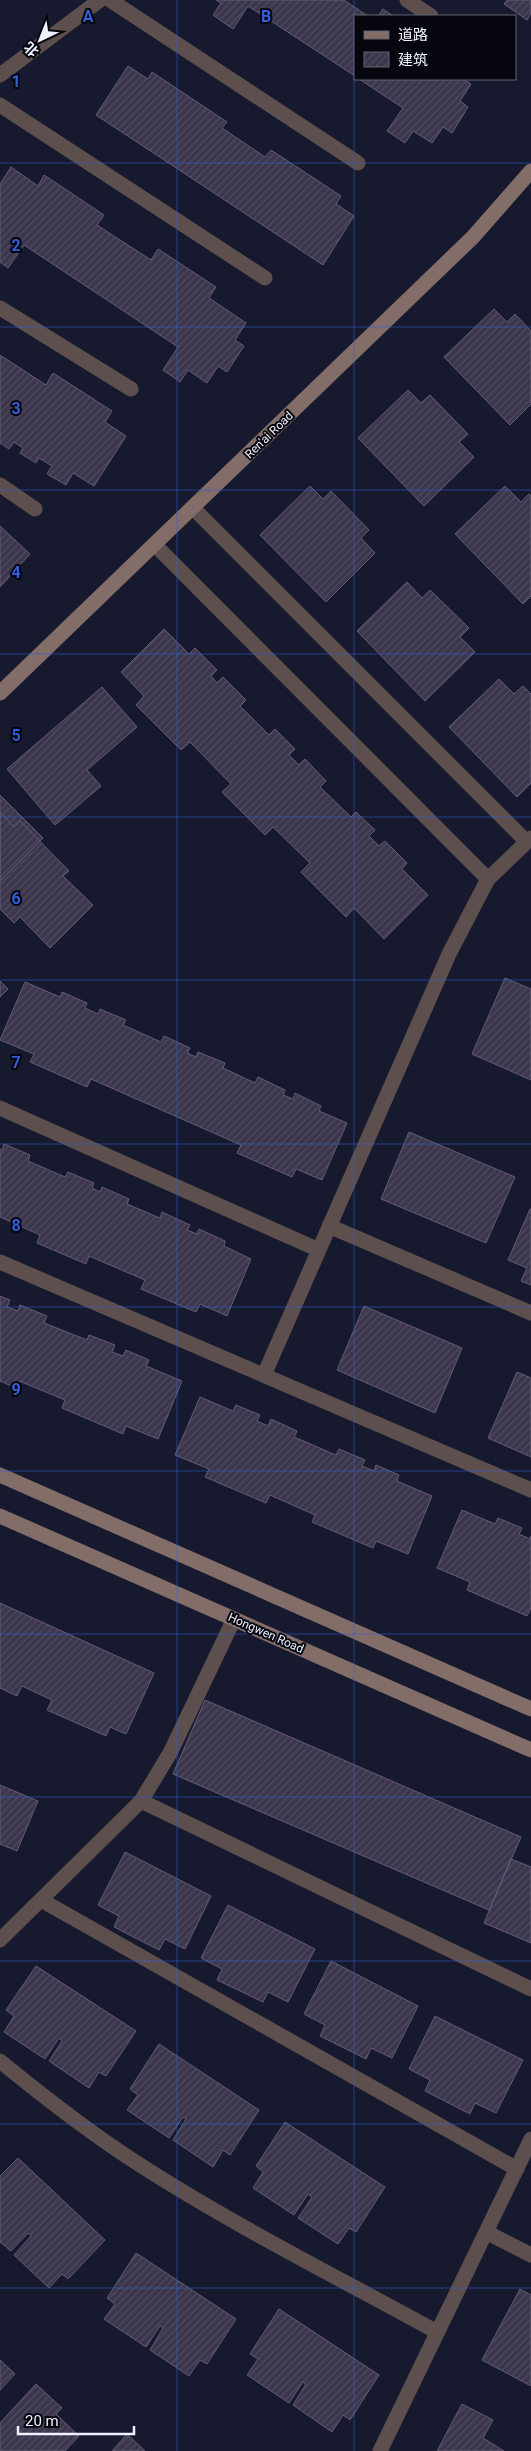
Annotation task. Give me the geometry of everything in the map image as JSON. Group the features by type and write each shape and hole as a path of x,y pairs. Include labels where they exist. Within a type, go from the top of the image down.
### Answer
{"street":[{"name":"Ren'ai Road","path":"0,693 473,237 531,171"},
{"path":"0,1475 531,1709"},
{"name":"Hongwen Road","path":"0,1516 531,1750"}],"lane":[{"path":"0,75 100,0"},
{"path":"110,0 358,162"},
{"path":"407,0 430,15"},
{"path":"0,105 265,278"},
{"path":"0,308 131,389"},
{"path":"0,485 35,509"},
{"path":"193,508 529,840 488,879 450,954 264,1375"},
{"path":"154,545 488,879"},
{"path":"0,1108 319,1250"},
{"path":"329,1226 531,1313"},
{"path":"0,1262 531,1490"},
{"path":"0,1940 141,1801 170,1753 234,1619"},
{"path":"141,1801 531,1989"},
{"path":"41,1900 517,2169"},
{"path":"0,2061 59,2108 136,2162 218,2212 438,2332"},
{"path":"380,2451 531,2139"},
{"path":"486,2232 531,2255"}],"building":[{"path":"216,0 344,0 366,15 354,15 354,75 248,6 233,29 213,15 221,3"},
{"path":"507,0 531,0 531,13 527,20 504,4"},
{"path":"383,9 392,15 379,15"},
{"path":"128,66 148,79 152,72 227,122 222,128 265,157 271,150 341,196 336,204 354,216 323,265 96,115"},
{"path":"361,80 465,80 471,84 460,101 468,107 452,133 443,127 432,143 413,131 405,143 387,131 403,108"},
{"path":"11,167 38,186 44,175 104,215 97,225 151,260 158,249 216,287 209,298 246,323 235,340 244,346 227,372 218,366 207,383 188,370 180,382 163,370 178,347 24,245 8,268 0,262 0,184"},
{"path":"494,309 507,322 515,314 531,331 531,404 510,425 444,357"},
{"path":"0,355 46,385 53,373 112,411 105,422 126,436 94,486 73,473 66,485 47,474 52,466 39,458 36,463 20,453 23,448 14,442 9,449 0,443"},
{"path":"408,390 421,403 430,395 468,434 459,442 474,457 424,506 358,438"},
{"path":"310,486 323,499 331,491 369,530 361,538 375,553 326,602 260,535"},
{"path":"505,486 521,502 529,494 531,496 531,596 523,604 455,534"},
{"path":"0,526 30,554 0,587"},
{"path":"407,582 422,598 430,590 469,628 460,637 475,652 425,701 357,631"},
{"path":"164,629 189,654 195,648 217,670 211,676 217,683 223,677 246,700 240,706 269,735 275,729 295,749 289,755 299,765 305,759 326,781 320,787 351,817 356,812 375,830 369,836 379,846 385,841 407,863 402,869 428,895 384,939 354,908 346,917 301,872 310,863 273,827 265,835 222,792 231,784 190,742 181,750 136,705 144,696 121,672"},
{"path":"499,679 514,694 523,686 531,694 531,783 517,797 449,727"},
{"path":"102,687 137,727 87,770 101,786 55,825 7,769"},
{"path":"0,795 43,838 0,881"},
{"path":"0,812 14,827 20,821 69,871 63,876 93,905 50,948 20,917 14,923 0,909"},
{"path":"505,978 531,989 531,1080 472,1054"},
{"path":"0,981 8,989 0,997"},
{"path":"25,982 60,997 62,992 87,1003 85,1008 98,1014 100,1009 126,1020 123,1025 161,1042 164,1036 190,1048 187,1053 196,1057 198,1052 225,1063 223,1068 255,1083 258,1077 285,1090 283,1095 293,1099 295,1093 321,1106 319,1111 347,1123 322,1180 296,1169 292,1177 237,1153 241,1145 91,1079 87,1087 30,1062 34,1054 0,1040"},
{"path":"409,1132 515,1177 486,1243 381,1199"},
{"path":"4,1144 30,1155 28,1161 65,1177 68,1172 94,1183 92,1188 100,1192 102,1187 129,1199 127,1204 160,1218 162,1212 190,1225 187,1230 197,1234 199,1229 225,1241 224,1246 251,1259 227,1316 200,1304 196,1312 141,1289 145,1280 89,1256 86,1264 37,1243 40,1235 0,1217 0,1149 2,1150"},
{"path":"530,1209 531,1285 521,1281 527,1268 508,1260"},
{"path":"0,1296 10,1300 7,1307 18,1311 20,1305 47,1316 44,1323 87,1340 89,1335 115,1345 112,1352 123,1356 126,1350 149,1360 146,1366 182,1381 158,1439 126,1426 123,1434 62,1408 65,1400 19,1381 16,1388 0,1381"},
{"path":"364,1306 462,1348 435,1413 337,1370"},
{"path":"517,1372 531,1378 531,1457 488,1438"},
{"path":"200,1397 233,1411 236,1405 260,1415 257,1421 268,1426 271,1419 297,1431 294,1437 336,1455 339,1449 365,1460 362,1466 374,1471 376,1465 399,1475 397,1481 432,1496 408,1554 376,1541 373,1548 312,1522 315,1515 270,1495 266,1503 205,1477 209,1469 175,1455"},
{"path":"462,1510 495,1524 498,1518 522,1528 519,1534 530,1539 531,1536 531,1608 527,1616 467,1590 470,1582 437,1568"},
{"path":"0,1603 154,1673 126,1734 110,1727 106,1736 47,1710 52,1700 22,1686 17,1696 0,1688"},
{"path":"205,1700 521,1837 489,1910 173,1774"},
{"path":"0,1785 38,1801 17,1851 0,1844"},
{"path":"125,1852 211,1896 185,1949 165,1939 159,1950 114,1927 119,1916 98,1905"},
{"path":"511,1859 531,1867 531,1943 484,1923"},
{"path":"228,1905 315,1949 288,2002 268,1992 263,2002 217,1980 222,1969 201,1958"},
{"path":"331,1961 418,2006 392,2058 371,2048 366,2059 320,2036 325,2025 304,2014"},
{"path":"36,1966 136,2031 106,2076 99,2072 89,2088 49,2061 62,2041 59,2038 45,2059 4,2032 14,2016 6,2010"},
{"path":"435,2016 523,2060 496,2113 475,2103 470,2114 425,2091 430,2080 409,2069"},
{"path":"159,2044 259,2110 230,2155 223,2150 213,2167 173,2140 186,2119 183,2117 169,2138 127,2110 138,2095 130,2089"},
{"path":"285,2122 385,2187 356,2232 349,2228 338,2244 298,2218 312,2197 308,2194 294,2215 253,2188 263,2172 256,2166"},
{"path":"18,2158 105,2240 68,2279 62,2274 49,2288 14,2255 31,2236 28,2233 11,2251 0,2242 0,2176"},
{"path":"136,2253 236,2319 207,2364 200,2360 189,2376 150,2350 163,2328 160,2326 146,2347 104,2319 115,2304 107,2298"},
{"path":"520,2289 531,2295 531,2386 482,2360"},
{"path":"279,2309 379,2375 350,2420 343,2415 332,2432 293,2405 306,2384 303,2382 289,2403 247,2375 258,2359 250,2354"},
{"path":"0,2360 15,2374 0,2390"},
{"path":"36,2384 62,2408 56,2414 79,2436 65,2451 0,2451 0,2423"},
{"path":"462,2404 493,2420 483,2438 504,2451 437,2451"},
{"path":"127,2434 145,2451 112,2451"}]}
